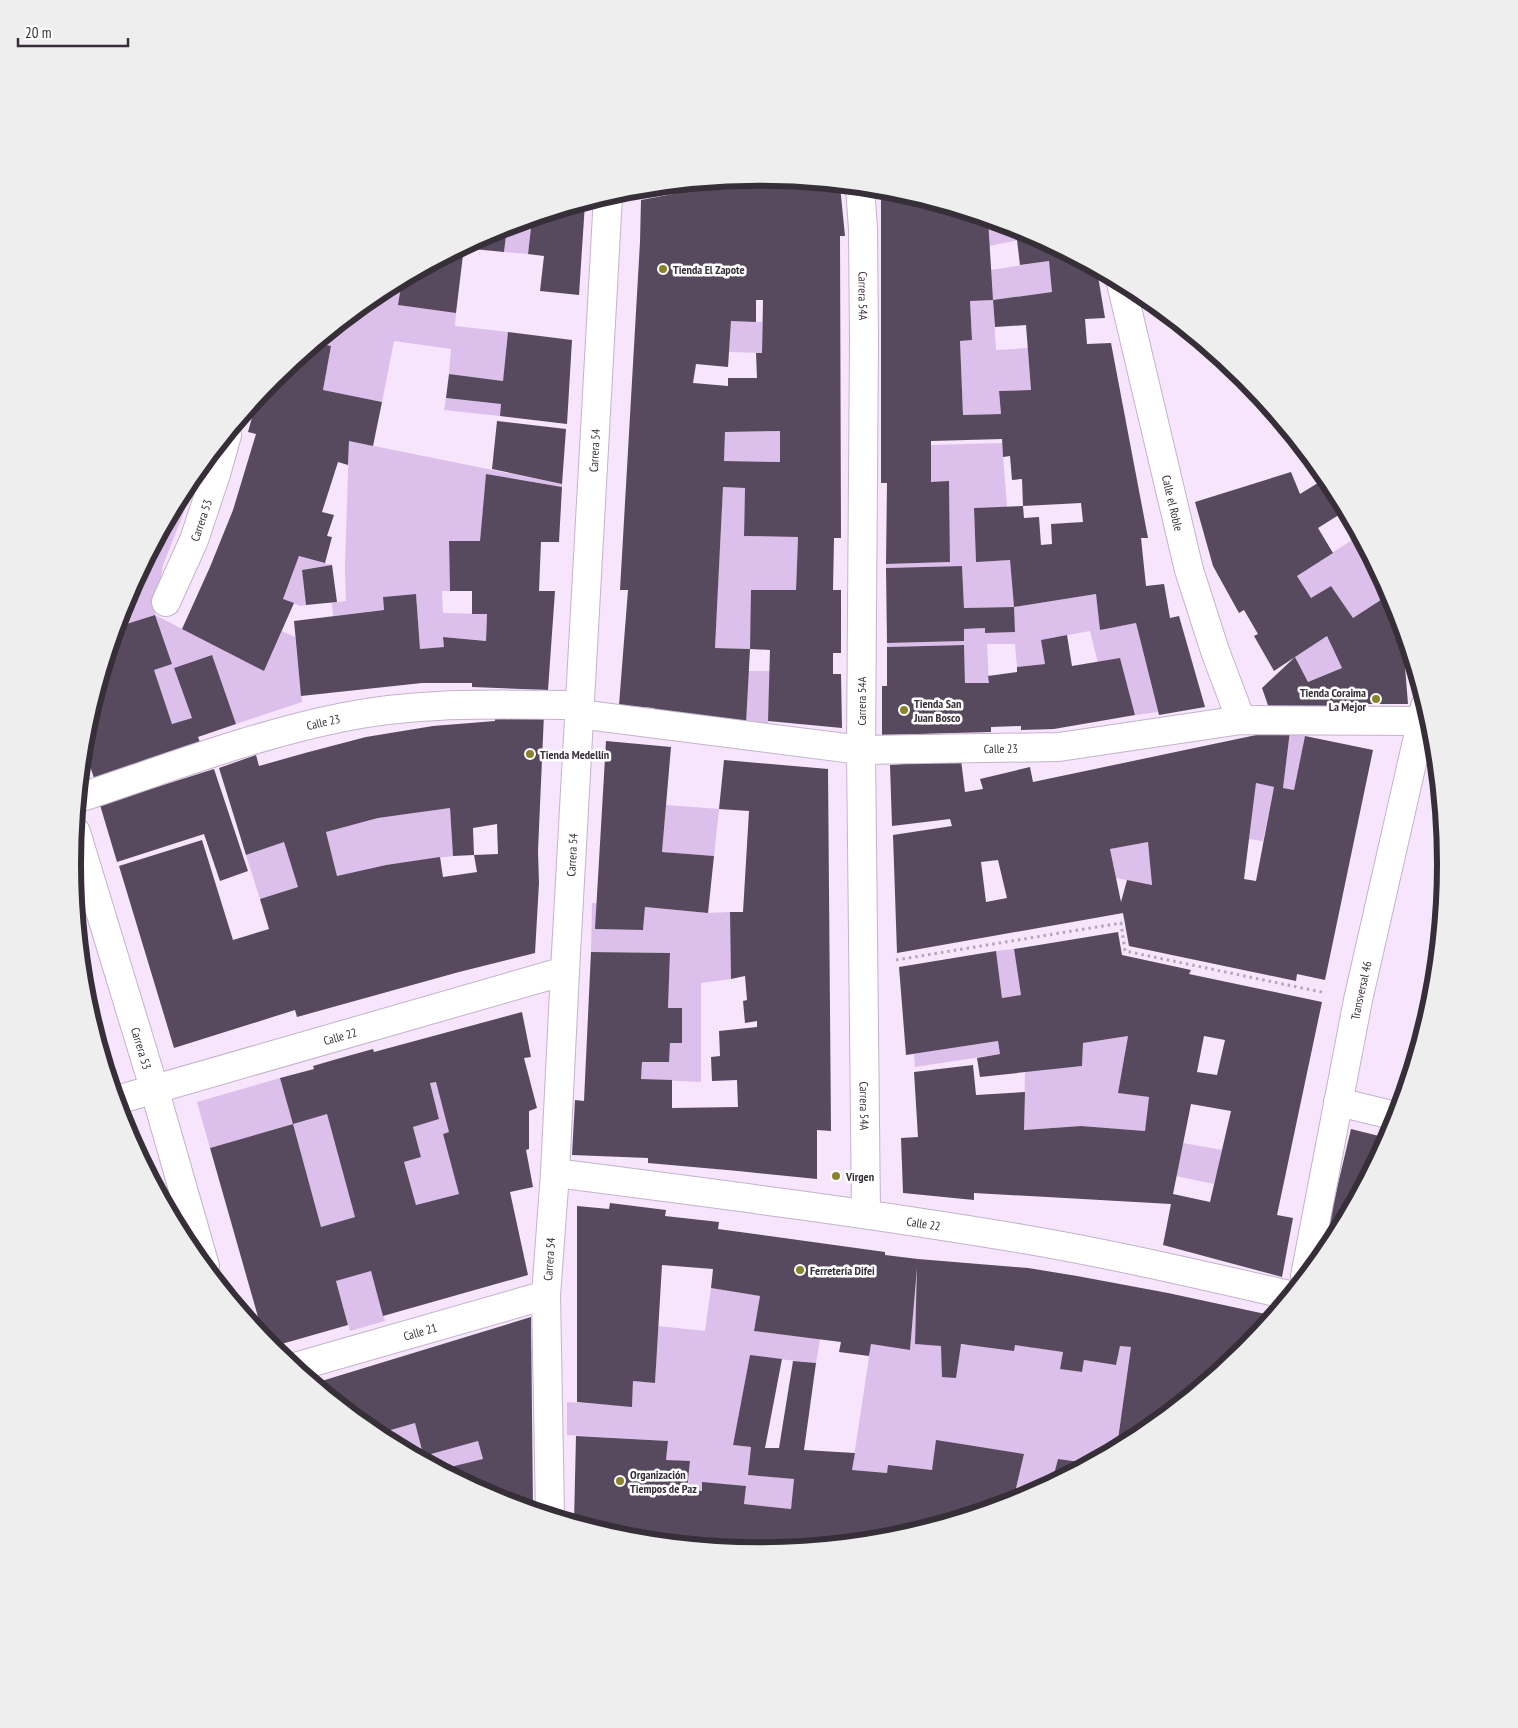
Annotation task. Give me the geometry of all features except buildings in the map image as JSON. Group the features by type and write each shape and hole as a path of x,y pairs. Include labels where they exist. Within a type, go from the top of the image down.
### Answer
{"street":[{"name":"Carrera 54A","path":"860,194 863,229 864,330 861,750 866,1214"},
{"name":"Carrera 54","path":"550,1509 546,1295 555,1173 608,204"},
{"name":"Calle el Roble","path":"1122,292 1188,570 1215,651 1241,720"},
{"name":"Carrera 53","path":"166,602 194,540 223,448"},
{"name":"Calle 23","path":"85,796 290,729 345,716 432,705 579,710 861,750 1059,746 1241,720 1420,713"},
{"name":"Transversal 46","path":"1308,1262 1358,1000 1422,723"},
{"name":"Carrera 53","path":"82,850 154,1088 200,1248"},
{"name":"Calle 22","path":"123,1098 565,971"},
{"path":"1338,1102 1388,1114"},
{"name":"Calle 22","path":"555,1173 866,1214 1024,1239 1134,1260 1283,1294"},
{"name":"Calle 21","path":"303,1365 546,1295"}],"path":[{"path":"864,966 1121,923 1125,951 1358,1000"}],"shaded area":[{"path":"531,226 528,254 504,252 506,236"},
{"path":"988,226 1021,240 989,246"},
{"path":"1049,261 1052,292 993,300 996,350 1028,348 1031,390 999,391 1001,414 963,415 960,341 972,340 970,301 992,300 991,270"},
{"path":"400,289 399,305 456,313 455,326 508,332 503,381 449,374 451,349 394,341 382,402 323,390 331,346 324,344 360,316 363,316 363,313"},
{"path":"731,321 762,322 762,353 729,352"},
{"path":"446,398 501,404 500,416 444,410"},
{"path":"780,431 780,462 724,461 725,432"},
{"path":"349,441 562,484 562,487 486,474 480,541 449,541 450,591 442,591 443,613 487,614 486,641 444,637 444,647 420,649 416,594 383,597 384,610 333,616 332,603 346,601 345,568"},
{"path":"1002,443 1007,507 974,508 976,561 1010,560 1014,607 1096,594 1100,629 1136,623 1158,712 1135,715 1120,658 1098,663 1090,631 1041,640 1045,664 1017,667 1015,644 987,644 989,683 965,683 964,645 887,647 887,643 964,641 964,629 985,628 985,633 1015,632 1013,607 964,608 962,566 886,568 886,564 950,562 949,482 931,482 931,445"},
{"path":"723,487 745,488 744,536 798,537 796,590 752,590 750,649 715,648"},
{"path":"190,497 163,565 155,615 125,624 151,564"},
{"path":"1354,539 1382,599 1353,618 1331,586 1311,598 1297,576"},
{"path":"299,556 332,565 302,570 306,605 300,606 283,599"},
{"path":"155,615 264,671 282,631 295,637 302,702 236,724 211,655 174,668 192,718 172,724 154,670 172,664"},
{"path":"1327,636 1342,668 1308,682 1295,657"},
{"path":"748,671 770,671 768,727 746,724"},
{"path":"1290,731 1306,732 1294,790 1283,788"},
{"path":"1256,783 1274,787 1263,841 1249,839"},
{"path":"666,805 719,809 714,856 662,852"},
{"path":"450,808 453,856 386,865 337,876 326,832 378,818"},
{"path":"284,842 298,887 260,899 246,855"},
{"path":"1148,842 1152,885 1116,878 1110,849"},
{"path":"592,903 597,903 596,929 643,930 645,907 708,913 730,912 731,979 701,983 701,1082 641,1079 642,1062 669,1062 670,1043 682,1042 682,1008 668,1008 670,953 591,952"},
{"path":"1014,949 1021,995 1002,998 996,951"},
{"path":"1128,1036 1118,1093 1149,1097 1145,1131 1081,1126 1024,1130 1025,1071 1082,1066 1083,1043"},
{"path":"998,1041 1000,1054 915,1067 914,1054"},
{"path":"280,1078 327,1114 355,1217 321,1227 293,1124 210,1148 197,1102"},
{"path":"436,1082 449,1132 443,1134 459,1194 416,1205 404,1162 421,1157 413,1127 439,1119 430,1083"},
{"path":"1183,1143 1222,1150 1214,1184 1176,1176"},
{"path":"918,1259 915,1344 1013,1345 1063,1352 1060,1369 1082,1372 1084,1360 1116,1365 1120,1346 1131,1347 1119,1438 1078,1462 1058,1459 1054,1474 1015,1491 1024,1454 937,1441 932,1470 888,1465 887,1473 852,1470 871,1344 910,1350"},
{"path":"371,1271 385,1321 350,1331 336,1281"},
{"path":"711,1288 760,1296 754,1331 820,1339 816,1363 750,1356 733,1445 751,1447 748,1475 794,1479 791,1509 744,1504 746,1486 702,1483 702,1491 687,1490 690,1462 666,1460 668,1441 567,1435 567,1402 632,1406 633,1381 655,1383 658,1326 705,1331"},
{"path":"415,1423 422,1450 420,1451 387,1431"},
{"path":"478,1441 483,1459 450,1467 427,1455"}],"place":[{"name":"Tienda El Zapote","path":"663,269"},
{"name":"Tienda Coraima La Mejor","path":"1376,699"},
{"name":"Tienda San Juan Bosco","path":"904,710"},
{"name":"Tienda Medellín","path":"530,754"},
{"name":"Virgen","path":"836,1176"},
{"name":"Ferretería Difei","path":"800,1270"},
{"name":"Organización Tiempos de Paz","path":"620,1481"}]}
